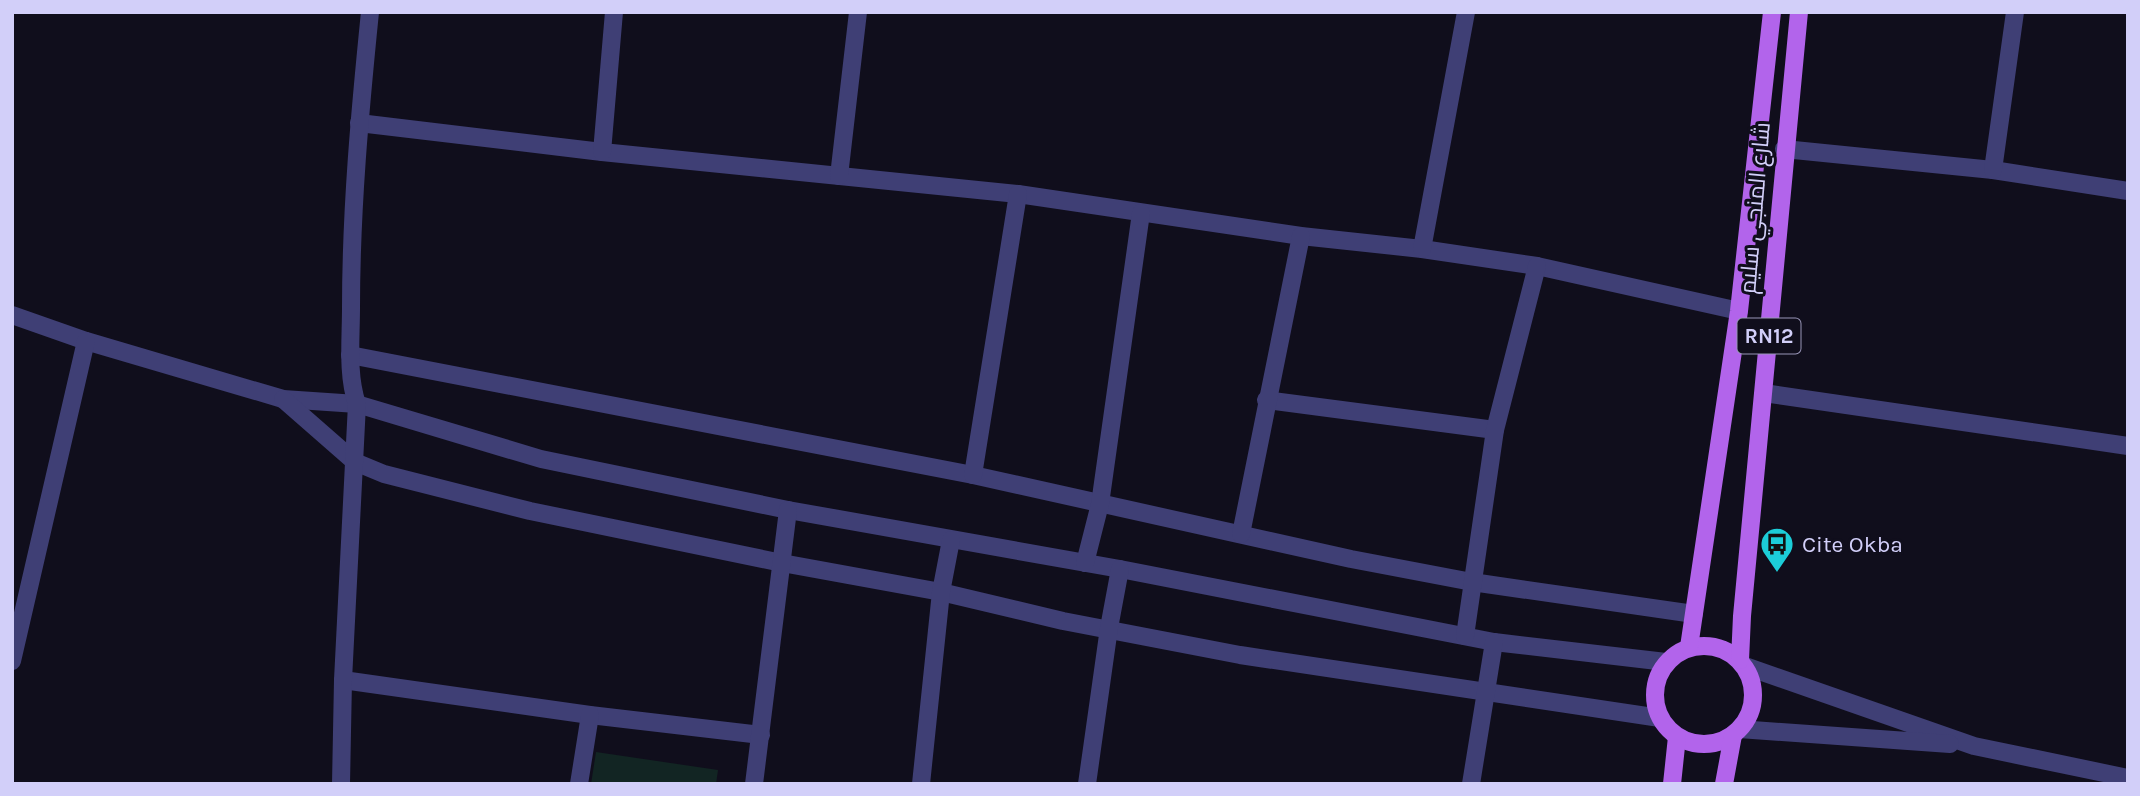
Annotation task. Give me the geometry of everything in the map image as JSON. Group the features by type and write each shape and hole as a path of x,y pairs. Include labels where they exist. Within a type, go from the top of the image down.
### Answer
{"main road":[{"name":"شارع المنجي سليم","path":"1689,647 1738,311 1772,12"},
{"name":"شارع المنجي سليم","path":"1742,663 1742,616 1799,12"},
{"path":"1736,732 1714,743 1693,743 1677,737 1660,719 1654,698 1656,684 1666,662 1689,647 1706,645 1723,649 1742,663"},
{"name":"RN12","path":"1724,784 1736,732 1745,722 1752,706 1753,693 1742,663"},
{"path":"1672,784 1677,737"}],"street":[{"path":"341,784 343,680 357,404 353,391 350,355 351,272 359,123 370,12"},
{"path":"602,152 614,12"},
{"path":"839,176 858,12"},
{"path":"1422,249 1466,12"},
{"path":"1993,170 2015,12"},
{"path":"359,123 602,152 1018,194 1301,236 1422,249 1537,266 1738,311"},
{"path":"1784,149 1993,170 2128,191"},
{"path":"973,475 1018,194"},
{"path":"1085,563 1100,503 1141,213"},
{"path":"1241,534 1301,236"},
{"path":"1465,636 1495,430 1537,266"},
{"path":"12,315 86,341 283,399 357,404 541,459 789,510 1121,569 1494,642 1666,662"},
{"path":"12,661 86,341"},
{"path":"350,355 973,475 1351,559 1472,582 1694,614"},
{"path":"1764,393 2128,446"},
{"path":"283,399 355,462 384,474 530,510 782,563 941,592 1063,621 1240,655 1660,719"},
{"path":"1266,400 1495,430"},
{"path":"754,784 789,510"},
{"path":"921,784 941,592 951,540"},
{"path":"1087,784 1109,628 1121,569"},
{"path":"1471,784 1494,642"},
{"path":"1742,663 1974,746 2128,778"},
{"path":"343,680 590,715 761,734"},
{"path":"579,784 590,715"},
{"path":"1736,732 1974,746"}],"green space":[{"path":"596,752 718,770 716,784 591,784"}],"place":[{"name":"Cite Okba","path":"1777,574"}]}
